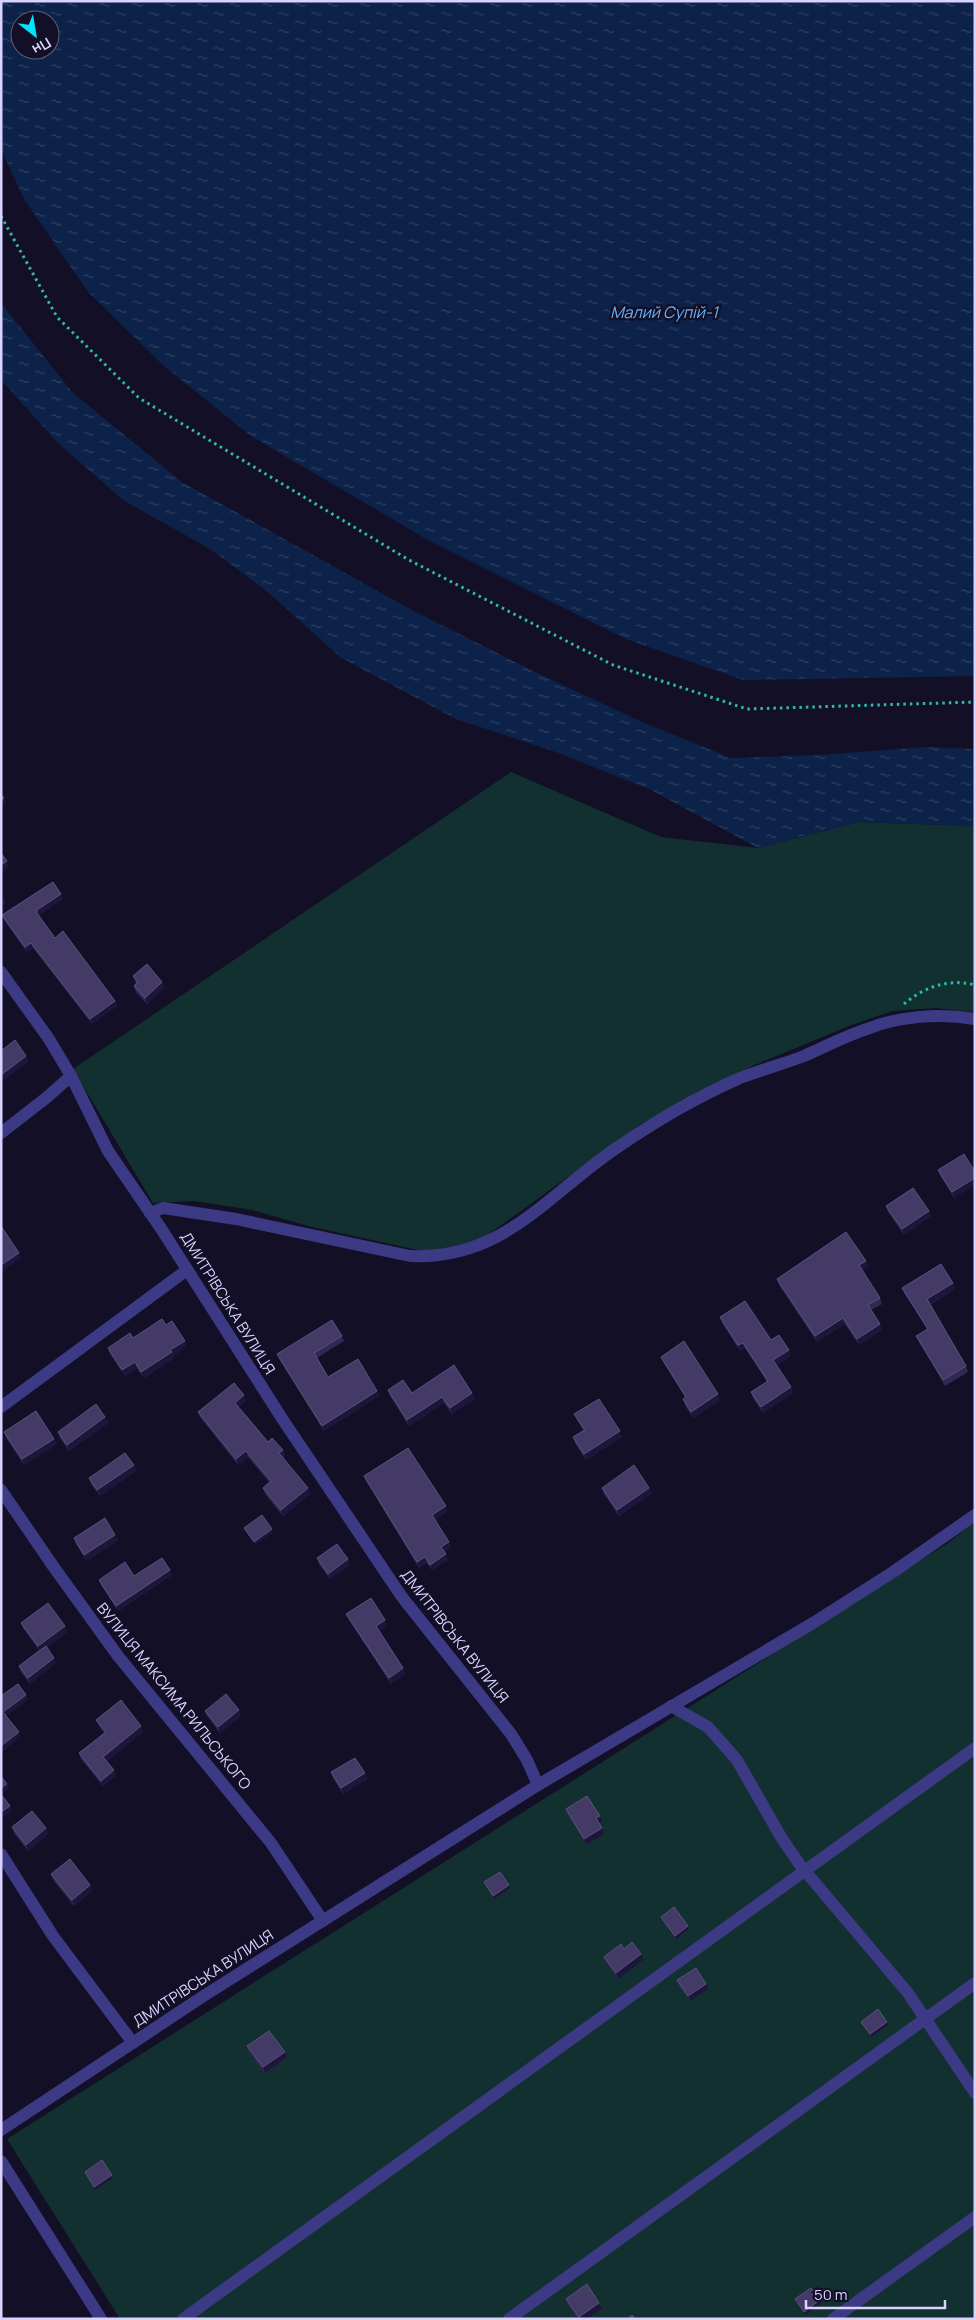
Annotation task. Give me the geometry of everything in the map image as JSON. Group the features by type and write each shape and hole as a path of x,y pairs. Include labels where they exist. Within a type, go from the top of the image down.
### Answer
{"street":[{"name":"ДМИТРІВСЬКА ВУЛИЦЯ","path":"1,972 49,1039 71,1076 100,1137 283,1420 392,1583 427,1630 499,1717 518,1744 538,1785 132,2043 1,2130"},
{"path":"150,1213 164,1208 236,1219 410,1256 437,1256 468,1250 488,1242 515,1226 592,1164 643,1130 740,1078 803,1056 867,1028 897,1020 946,1017 975,1019"},
{"path":"1,1132 46,1098 71,1076"},
{"path":"1,1407 187,1270"},
{"name":"ВУЛИЦЯ МАКСИМА РИЛЬСЬКОГО","path":"1,1490 118,1656 265,1836 323,1921"},
{"path":"538,1785 759,1656 861,1593 975,1515"},
{"path":"671,1706 708,1727 737,1760 781,1837 804,1871 880,1958 975,2092"},
{"path":"182,2319 975,1748"},
{"path":"1,1854 53,1936 132,2043"},
{"path":"509,2319 975,1983"},
{"path":"1,2161 101,2319"},
{"path":"833,2319 975,2217"}],"path":[{"path":"1,216 57,317 139,398 409,560 613,665 747,709 975,702"},
{"path":"897,1020 905,1003 929,987 947,983 975,985"}],"green space":[{"path":"511,772 661,837 758,848 859,822 975,826 975,1012 936,1008 892,1011 849,1026 750,1067 641,1124 482,1239 449,1248 422,1251 308,1226 252,1210 194,1201 153,1203 73,1069"},
{"path":"975,1522 975,2319 120,2319 7,2139 948,1543"}],"water":[{"name":"Малий Супій-1","path":"1,1 975,1 975,676 743,680 626,639 428,540 251,436 165,367 88,292 24,199 1,149"},
{"path":"1,303 73,393 182,482 408,608 539,674 642,722 731,758 816,755 926,747 975,749 975,826 859,822 758,848 651,790 556,752 456,719 340,657 269,593 210,549 123,500 57,442 1,380"}],"building":[{"path":"1,853 7,861 1,865"},
{"path":"53,882 61,894 37,910 37,913 55,938 63,931 115,1001 90,1019 31,943 25,947 2,915"},
{"path":"147,964 162,982 145,998 134,986 138,982 133,976"},
{"path":"15,1040 26,1056 1,1075 1,1051"},
{"path":"964,1154 975,1172 975,1178 952,1192 938,1170"},
{"path":"913,1188 929,1211 902,1229 886,1206"},
{"path":"1,1226 19,1253 1,1265"},
{"path":"846,1232 866,1261 859,1265 880,1298 868,1305 880,1324 857,1339 843,1318 815,1336 777,1279"},
{"path":"941,1264 953,1283 927,1299 966,1366 943,1380 916,1336 928,1329 902,1288"},
{"path":"745,1301 771,1340 779,1335 789,1350 773,1360 791,1387 761,1407 751,1392 768,1381 743,1343 738,1345 720,1317"},
{"path":"162,1319 166,1325 172,1321 185,1341 170,1350 172,1352 141,1372 135,1362 122,1370 108,1348 130,1333 133,1338"},
{"path":"332,1320 342,1336 314,1353 328,1377 358,1359 377,1391 322,1426 277,1354"},
{"path":"684,1341 718,1394 691,1412 683,1399 686,1397 661,1357"},
{"path":"454,1365 472,1393 450,1408 442,1397 407,1420 388,1390 403,1380 412,1393"},
{"path":"234,1383 244,1395 235,1403 268,1442 272,1438 283,1450 279,1453 308,1488 281,1510 263,1488 271,1481 246,1451 236,1459 198,1412"},
{"path":"599,1399 620,1431 584,1454 573,1437 585,1430 574,1414"},
{"path":"96,1404 105,1417 67,1445 58,1432"},
{"path":"36,1411 54,1439 22,1459 4,1432"},
{"path":"408,1448 446,1506 432,1515 449,1542 441,1547 446,1554 430,1565 425,1557 417,1562 364,1476"},
{"path":"125,1453 134,1465 97,1490 89,1478"},
{"path":"634,1465 649,1488 617,1510 602,1488"},
{"path":"262,1515 272,1529 254,1542 244,1528"},
{"path":"105,1518 115,1535 84,1555 74,1538"},
{"path":"337,1544 348,1559 328,1574 317,1558"},
{"path":"162,1558 170,1570 116,1606 99,1580 125,1562 134,1576"},
{"path":"371,1598 385,1620 376,1626 403,1668 389,1678 346,1614"},
{"path":"48,1603 65,1626 38,1646 21,1623"},
{"path":"46,1646 54,1658 28,1678 19,1666"},
{"path":"18,1684 26,1695 3,1712 19,1732 1,1746 1,1696"},
{"path":"226,1694 239,1710 218,1727 205,1711"},
{"path":"121,1700 141,1726 103,1757 114,1770 101,1781 79,1753 106,1732 96,1720"},
{"path":"355,1758 365,1773 341,1788 331,1772"},
{"path":"1,1776 7,1784 1,1788"},
{"path":"1,1794 10,1806 1,1812"},
{"path":"587,1796 600,1816 596,1818 602,1828 584,1839 566,1809"},
{"path":"32,1811 46,1828 26,1845 12,1827"},
{"path":"70,1859 90,1885 72,1900 51,1874"},
{"path":"500,1872 509,1885 493,1896 484,1882"},
{"path":"674,1907 688,1926 675,1936 661,1917"},
{"path":"632,1942 641,1954 616,1973 604,1957 621,1944 624,1949"},
{"path":"696,1968 706,1984 688,1996 677,1980"},
{"path":"878,2009 887,2022 870,2034 861,2022"},
{"path":"269,2031 285,2052 263,2067 247,2046"},
{"path":"102,2160 112,2175 94,2187 85,2172"},
{"path":"587,2284 599,2303 579,2317 566,2299"},
{"path":"811,2288 820,2300 804,2312 795,2299"},
{"path":"632,2315 635,2319 627,2319"}]}
